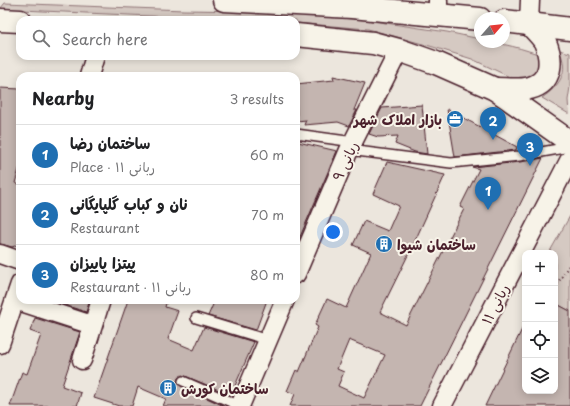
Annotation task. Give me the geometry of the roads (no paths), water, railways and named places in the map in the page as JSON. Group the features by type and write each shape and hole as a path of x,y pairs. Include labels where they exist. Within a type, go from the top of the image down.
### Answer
{"main road":[{"path":"224,0 352,7 438,7 474,17"},
{"path":"0,20 16,20"},
{"path":"510,22 570,29"},
{"path":"495,89 530,88 540,83 548,75 550,65 545,41 529,24"},
{"path":"300,35 366,42 399,50 436,63 495,89 570,142"}],"street":[{"path":"529,24 530,0"},
{"name":"ربانی ۹","path":"300,265 352,146 399,50"},
{"path":"90,72 93,60"},
{"name":"ربانی ۱۱","path":"442,406 570,159"},
{"path":"0,254 16,260"},
{"path":"0,344 16,295"},
{"path":"44,304 92,325"},
{"path":"82,360 100,304"},
{"path":"240,406 283,304"}],"lane":[{"path":"300,135 352,146 451,163 519,156 570,147"},
{"path":"196,318 268,340"},
{"path":"182,381 240,406"}],"place":[{"name":"بازار املاک شهر","path":"455,119"},
{"name":"نان و کباب گلپایگانی","path":"493,140"},
{"name":"پیتزا پاییزان","path":"530,166"},
{"name":"ساختمان رضا","path":"488,210"},
{"name":"ساختمان شیوا","path":"384,244"},
{"name":"ساختمان کورش","path":"168,388"}]}
